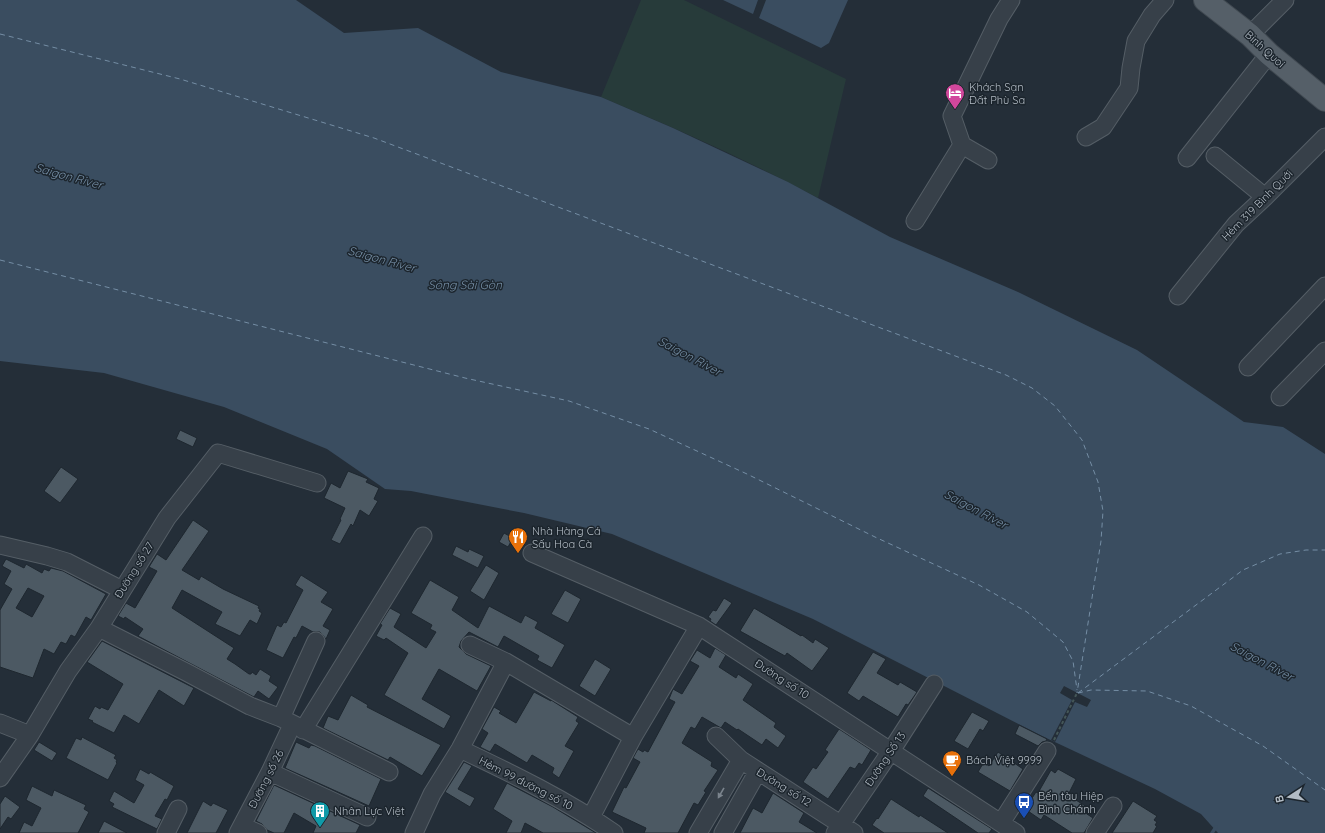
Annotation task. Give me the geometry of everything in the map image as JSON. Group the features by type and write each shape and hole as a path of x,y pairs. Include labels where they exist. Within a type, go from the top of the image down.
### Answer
{"main road":[{"name":"Binh Quoi","path":"1206,0 1250,35 1269,54 1325,100"}],"street":[{"path":"988,160 962,145 952,116 999,19 1011,0"},
{"path":"1086,136 1103,127 1129,88 1130,68 1136,41 1152,15 1165,0"},
{"path":"1250,35 1285,0"},
{"path":"1187,158 1269,54"},
{"name":"Hẻm 319 Bình Quới","path":"1178,296 1229,231 1325,137"},
{"path":"915,221 962,145"},
{"path":"1215,156 1265,197"},
{"path":"1248,366 1325,286"},
{"path":"1280,397 1325,352"},
{"name":"Đường số 27","path":"0,778 30,735 68,671 99,628 167,518 218,453 317,483"},
{"path":"292,724 423,536"},
{"path":"1,549 47,556 67,562 122,590"},
{"name":"Đường số 10","path":"532,552 699,626 1016,833"},
{"path":"591,817 633,737 699,626"},
{"path":"99,628 250,706 292,724 389,772"},
{"name":"Đường số 26","path":"240,829 270,772 292,724 316,641"},
{"path":"470,645 506,662 633,737"},
{"path":"414,833 435,790 460,749 506,662"},
{"name":"Đường Số 13","path":"844,830 891,751 934,684"},
{"path":"0,723 30,735"},
{"name":"Đường số 12","path":"716,736 741,760 844,830"},
{"name":"Hẻm 99 đường số 10","path":"460,749 510,773 591,817 614,833"},
{"path":"1001,823 1047,751"},
{"path":"701,832 741,760"},
{"path":"723,833 758,771"},
{"path":"270,772 367,817"},
{"path":"1095,833 1113,806"},
{"path":"166,833 178,809"},
{"path":"240,829 258,833"}],"path":[{"path":"1047,751 1078,693"}],"green space":[{"path":"641,0 684,0 846,79 818,198 738,158 601,97"}],"water":[{"name":"Sông Sài Gòn","path":"0,0 296,0 344,33 418,28 501,72 601,97 673,128 788,182 890,237 1018,292 1137,350 1244,422 1283,427 1325,454 1325,833 1218,833 1201,814 1155,789 1042,736 813,619 612,534 524,513 411,491 385,489 327,449 224,407 104,373 0,361"},
{"path":"723,0 758,0 753,14"},
{"path":"766,0 848,0 829,43 821,48 759,18"}],"pier":[{"path":"1064,686 1091,700 1087,707 1075,702 1055,742 1051,740 1072,700 1060,693"}],"building":[{"path":"180,430 197,438 193,447 176,439"},
{"path":"61,467 78,479 60,503 44,491"},
{"path":"348,471 368,479 366,482 379,488 374,499 378,501 369,516 360,510 353,526 351,524 340,544 331,540 345,508 324,498 331,483 340,488"},
{"path":"193,520 209,531 182,570 199,580 201,576 223,589 259,606 259,611 262,613 257,624 250,620 240,636 215,624 222,612 182,590 172,608 234,648 227,659 249,674 252,672 256,675 260,669 271,676 269,681 278,687 269,699 258,691 254,697 138,636 143,629 125,617 124,619 118,616 126,603 135,608 157,571 149,567 157,554 166,560"},
{"path":"504,533 513,538 508,547 499,542"},
{"path":"456,546 468,552 469,549 484,556 478,568 452,555"},
{"path":"6,559 24,568 26,564 42,573 44,569 49,571 51,568 63,571 106,594 91,620 86,617 75,637 71,635 66,644 61,642 54,654 44,649 33,678 0,667 0,610 12,589 4,584 11,571 2,566","holes":["28,588 44,596 32,617 16,608"]},
{"path":"486,565 499,573 484,600 470,591"},
{"path":"301,575 328,592 321,602 333,609 323,626 330,630 326,639 320,632 313,632 302,626 296,638 294,637 283,658 266,650 277,625 281,627 284,622 286,623 303,590 295,585"},
{"path":"430,580 459,597 452,610 478,628 489,606 521,623 525,615 538,622 535,628 565,645 552,668 537,660 539,656 504,636 498,647 469,632 461,641 459,647 466,654 491,666 477,691 439,669 422,699 451,716 444,729 384,695 408,653 386,638 384,640 376,636 382,625 380,624 390,608 401,614 394,627 426,648 436,632 430,629 432,625 411,613"},
{"path":"565,590 581,599 568,623 551,614"},
{"path":"724,598 732,603 716,625 710,621 711,619 708,617 713,610 716,611"},
{"path":"754,608 801,636 802,635 813,643 815,639 829,648 812,671 787,653 785,656 740,631"},
{"path":"102,641 194,688 184,706 159,690 139,724 124,715 114,733 88,719 95,706 100,709 101,707 108,710 123,684 87,662"},
{"path":"715,648 726,655 719,667 736,678 738,674 753,684 743,700 776,723 774,727 786,736 778,748 766,739 762,745 725,722 721,728 702,717 695,729 691,727 682,743 712,762 711,766 718,770 704,791 706,792 698,805 694,803 678,833 644,833 646,828 612,812 624,787 626,788 640,762 633,758 638,749 643,752 644,750 648,752 675,702 669,699 673,689 682,694 699,666 690,661 697,650 710,658"},
{"path":"873,652 886,659 877,673 898,685 900,682 917,692 908,705 906,704 898,717 863,696 859,701 847,693"},
{"path":"595,659 611,669 595,696 579,686"},
{"path":"534,692 551,700 578,717 576,721 579,723 565,746 574,751 559,778 552,773 554,768 532,755 527,763 495,744 490,752 480,747 488,733 482,729 494,707 501,711 499,713 516,723"},
{"path":"351,695 368,705 367,707 441,745 422,776 390,757 388,760 323,728 328,716 338,720"},
{"path":"972,712 989,721 983,731 980,729 968,749 954,741"},
{"path":"1019,725 1047,739 1046,741 1042,742 1038,746 1015,734"},
{"path":"839,729 871,750 862,765 859,763 855,769 850,767 828,799 803,782 813,767 816,769 828,752 825,750"},
{"path":"82,737 116,755 114,758 117,760 117,763 108,780 66,758 76,738 81,740"},
{"path":"39,742 57,753 52,761 34,750"},
{"path":"296,742 309,748 311,745 315,746 381,779 369,806 285,768"},
{"path":"998,752 1023,769 1010,791 978,772 984,762 989,766"},
{"path":"464,762 472,766 458,789 475,798 470,807 445,792"},
{"path":"140,769 149,774 150,772 174,786 167,800 165,799 155,816 162,819 157,829 112,807 114,804 109,801 114,791 134,803 144,785 135,780"},
{"path":"1058,769 1076,779 1068,795 1087,807 1084,812 1093,818 1084,833 1072,833 1044,815 1041,820 1025,809 1036,792 1038,793 1051,770 1055,773"},
{"path":"507,783 553,807 596,833 543,833 525,823 521,833 506,833 512,821 493,809"},
{"path":"274,785 360,825 356,833 313,833 316,826 294,813 284,833 274,833 267,830 262,824 256,821"},
{"path":"32,786 52,796 54,790 86,805 84,809 89,812 78,833 19,833 24,822 32,826 41,808 26,800"},
{"path":"928,788 992,829 989,833 978,833 923,796"},
{"path":"773,793 804,813 799,822 817,833 740,833 753,808 762,813"},
{"path":"5,796 20,807 11,819 8,817 0,829 0,804"},
{"path":"891,799 948,833 884,833 872,825 877,818 878,819"},
{"path":"203,801 211,806 213,803 228,810 216,833 187,833"},
{"path":"1133,801 1157,816 1154,820 1157,822 1155,825 1157,826 1153,833 1112,833"},
{"path":"104,821 127,833 98,833"}],"waterway":[{"path":"1212,833 1216,827"}],"ferry route":[{"path":"0,34 180,79 374,138 1006,375 1032,388 1055,406 1082,440 1098,482 1103,511 1101,541 1077,693"},
{"path":"0,260 465,378 569,401 649,429 979,585 1027,612 1063,642 1073,661 1077,690"},
{"path":"1078,693 1243,570 1280,554 1306,550 1325,550"},
{"path":"1078,693 1091,690 1147,691 1191,706 1263,746 1325,790"}],"place":[{"name":"Khách Sạn Đất Phù Sa","path":"955,110"},
{"name":"Nhà Hàng Cá Sấu Hoa Cà","path":"518,554"},
{"name":"Bách Việt 9999","path":"952,777"},
{"name":"Bến tàu Hiệp Bình Chánh","path":"1024,819"},
{"name":"Nhân Lực Việt","path":"320,828"}],"water label":[{"name":"Saigon River","path":"69,176"},
{"name":"Saigon River","path":"382,259"},
{"name":"Saigon River","path":"690,356"},
{"name":"Saigon River","path":"976,509"},
{"name":"Saigon River","path":"1262,661"}]}
